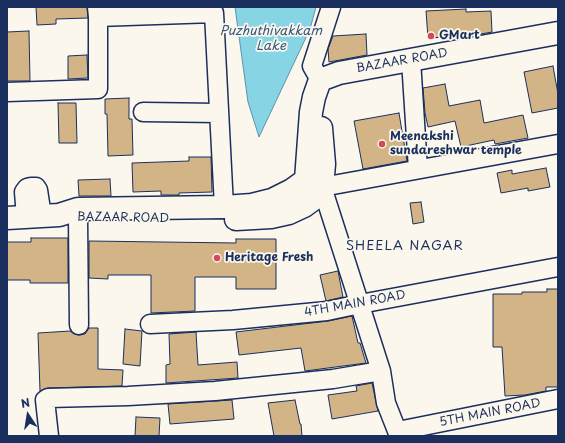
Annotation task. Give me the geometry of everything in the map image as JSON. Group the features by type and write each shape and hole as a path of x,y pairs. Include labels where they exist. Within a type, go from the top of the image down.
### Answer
{"main road":[{"name":"BAZAAR ROAD","path":"42,217 225,219 271,217 289,213 304,206 315,198 322,187 324,164 320,107 332,90 344,84 412,65 558,33"},
{"name":"BAZAAR ROAD","path":"42,217 78,209 224,207 252,205 272,200 292,190 306,180 311,112 320,80 339,73 412,65 558,44"}],"street":[{"path":"320,80 312,66 332,7"},
{"path":"7,92 98,89 97,12 214,13 224,207"},
{"path":"412,65 418,169"},
{"path":"143,112 219,113"},
{"path":"398,434 386,403 381,371 322,187 558,144"},
{"path":"42,217 79,325"},
{"name":"4TH MAIN ROAD","path":"150,324 233,320 327,311 558,267"},
{"path":"49,436 45,400 48,398 128,396 215,391 333,380 381,371"},
{"name":"5TH MAIN ROAD","path":"398,434 558,399"}],"water":[{"name":"Puzhuthivakkam Lake","path":"235,7 316,7 310,29 259,137 248,102"}],"building":[{"path":"36,7 87,7 88,18 56,19 56,24 37,25"},
{"path":"466,9 466,12 491,11 492,32 470,36 428,38 426,11"},
{"path":"29,31 30,81 7,81 7,32"},
{"path":"366,34 367,55 329,62 328,49 333,36"},
{"path":"87,55 88,78 68,79 68,56"},
{"path":"553,66 558,94 558,108 532,113 524,72"},
{"path":"445,84 449,106 480,100 484,123 523,115 528,138 495,144 494,140 461,147 455,121 428,127 423,88"},
{"path":"129,98 129,119 132,119 133,155 108,156 107,114 105,114 105,99"},
{"path":"58,103 76,103 77,143 59,143"},
{"name":"Meenakshi sundareshwar temple","path":"399,113 407,161 363,169 354,121"},
{"path":"189,157 211,157 212,192 161,195 161,191 133,192 132,163 189,161"},
{"path":"546,168 550,187 528,191 528,188 501,193 497,173 512,170 512,174"},
{"path":"110,179 111,196 79,196 78,180"},
{"path":"421,202 424,222 413,224 410,203"},
{"path":"31,238 68,238 68,283 30,283 30,280 7,280 7,242 31,242"},
{"path":"236,239 276,239 276,289 236,289 236,277 195,277 195,311 151,313 151,275 108,275 108,279 89,278 89,241 236,243"},
{"path":"338,271 343,297 326,301 320,275"},
{"path":"547,289 558,289 558,387 546,387 546,391 525,395 505,396 502,347 493,347 493,294 547,292"},
{"path":"352,316 358,343 360,343 366,363 305,371 301,348 239,355 236,332 328,321"},
{"path":"89,328 98,328 98,369 123,370 122,386 48,388 40,391 38,333 70,331 79,335 85,334"},
{"path":"125,329 142,331 140,366 123,364"},
{"path":"196,332 198,365 237,362 238,378 166,383 166,365 170,364 169,334"},
{"path":"372,383 378,411 332,419 328,395 357,391 356,386"},
{"path":"232,400 234,419 170,424 168,404"},
{"path":"295,400 301,424 302,436 274,436 268,403"},
{"path":"136,417 160,418 159,436 135,436"}],"place":[{"name":"GMart","path":"431,36"},
{"name":"Meenakshi sundareshwar temple","path":"382,144"},
{"name":"Heritage Fresh","path":"217,258"}],"district":[{"name":"SHEELA NAGAR","path":"405,246"}]}
